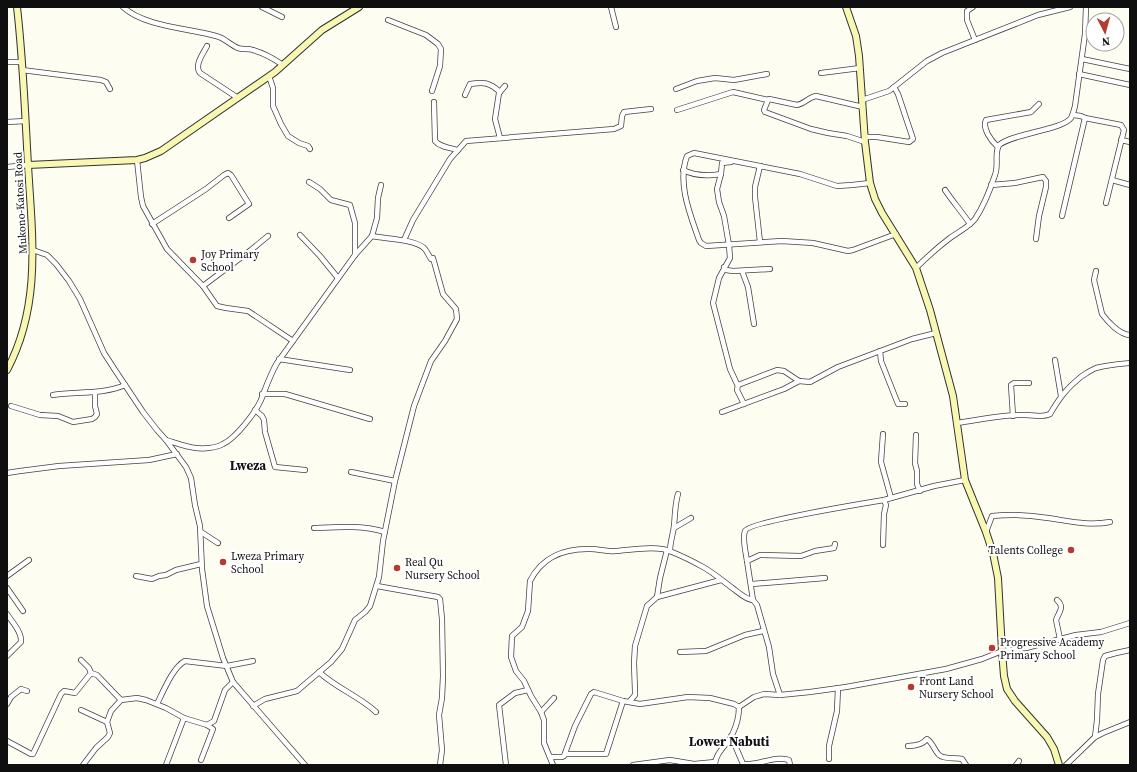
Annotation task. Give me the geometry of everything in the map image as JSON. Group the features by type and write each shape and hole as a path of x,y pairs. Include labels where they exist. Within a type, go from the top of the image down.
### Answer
{"street":[{"name":"Mukono-Katosi Road","path":"7,370 20,339 30,303 33,250 26,121 17,7"},
{"path":"123,7 132,14 145,20 219,36 239,49 251,49 258,51 283,65"},
{"path":"262,7 282,17"},
{"path":"7,166 137,160 161,151 269,76 322,30 358,7"},
{"path":"611,7 616,27"},
{"path":"846,7 856,36 870,183 875,199 882,212 916,268 928,303 953,396 965,480 993,553 998,578 1004,676 1007,689 1015,701 1047,737 1054,749 1059,765"},
{"path":"973,7 966,11 967,20 975,40"},
{"path":"862,100 894,88 912,72 935,57 1038,15 1070,7"},
{"path":"916,268 947,240 970,224 982,207 997,168 998,147 1001,143 1012,138 1062,124 1068,121 1073,115 1082,59 1086,7"},
{"path":"388,20 426,35 438,44 441,49 440,66 432,91"},
{"path":"208,46 198,65 198,71 238,98"},
{"path":"1082,59 1130,69"},
{"path":"7,62 22,62"},
{"path":"821,73 860,68"},
{"path":"22,70 101,80 106,82 110,89"},
{"path":"676,88 697,81 715,78 734,80 767,74"},
{"path":"1080,74 1130,85"},
{"path":"269,76 273,88 273,106 281,124 288,136 299,143 308,146 310,149"},
{"path":"465,95 470,84 483,82 493,85 500,92"},
{"path":"500,138 495,119 499,93 505,86"},
{"path":"768,100 764,109 765,112 811,128 828,133 865,139 877,137 909,142 913,139 898,94 894,88"},
{"path":"677,110 733,92 797,105 811,97 819,96 863,107"},
{"path":"434,102 435,142 442,146 458,150"},
{"path":"998,147 990,138 984,124 986,120 1031,112 1039,104"},
{"path":"404,240 413,220 450,159 466,141 614,129 621,126 624,112 651,109"},
{"path":"1073,115 1121,125 1124,130 1106,203"},
{"path":"1062,216 1086,118"},
{"path":"7,122 26,121"},
{"path":"1121,140 1130,142"},
{"path":"870,183 837,186 800,174 715,157 690,154 687,156 683,182 688,205 699,240 701,243 709,246 797,241 848,251 896,234"},
{"path":"137,160 141,197 145,211 167,249 203,286 217,306 248,312 293,341"},
{"path":"741,162 722,162 721,174 717,185 719,202 724,216 730,258 719,278 714,299 714,306 730,369 738,385 738,390 744,404"},
{"path":"760,166 755,187 760,242"},
{"path":"684,170 689,173 709,175 721,174"},
{"path":"152,224 228,173 231,175 249,204 229,218"},
{"path":"991,185 1015,183 1043,178 1046,181 1036,239"},
{"path":"1112,180 1130,185"},
{"path":"309,182 320,189 331,200 350,205 355,223 355,255"},
{"path":"166,440 196,448 205,448 222,445 236,434 255,410 269,377 280,359 355,255 372,236 377,218 378,198 381,185"},
{"path":"945,190 955,206 970,224"},
{"path":"300,235 338,278"},
{"path":"203,286 268,236"},
{"path":"253,706 265,699 296,692 342,649 355,620 370,606 377,586 385,532 395,481 421,386 430,361 445,341 457,319 456,309 443,294 433,258 431,259 425,249 419,245 404,240 372,236"},
{"path":"33,250 47,255 69,281 80,299 104,353 147,418 186,467 191,478 201,532 202,564 209,614 233,682 305,765"},
{"path":"724,267 728,270 742,271 770,270"},
{"path":"742,271 748,287 754,324"},
{"path":"1096,271 1094,280 1102,314 1105,319 1124,334 1130,335"},
{"path":"738,385 777,370 784,372 799,381 813,381 826,372 838,367 880,351 936,333"},
{"path":"880,351 881,361 898,404 905,404"},
{"path":"280,359 350,370"},
{"path":"1055,360 1061,396"},
{"path":"957,423 1027,414 1040,416 1048,415 1061,396 1074,382 1092,370 1104,366 1130,363"},
{"path":"722,412 784,389 799,381"},
{"path":"1013,416 1011,385 1014,383 1030,383"},
{"path":"53,395 95,392 126,385"},
{"path":"11,406 40,415 58,416 68,421 85,420 95,418 97,414 95,406 95,392"},
{"path":"262,394 285,394 370,419"},
{"path":"255,410 264,420 265,432 274,466 305,470"},
{"path":"883,434 881,462 892,498"},
{"path":"916,435 915,463 917,471 917,484 920,491"},
{"path":"7,473 47,467 149,460 177,454"},
{"path":"351,472 395,481"},
{"path":"780,695 769,647 763,631 757,605 753,600 744,531 747,528 768,522 884,500 965,480"},
{"path":"657,597 660,578 669,551 674,528 675,506 678,494"},
{"path":"883,545 884,514 886,505 884,500"},
{"path":"986,532 992,516 1005,515 1047,517 1069,522 1096,524 1110,522"},
{"path":"674,528 691,518"},
{"path":"314,528 356,527 370,528 385,532"},
{"path":"201,532 218,543"},
{"path":"747,561 760,555 801,556 815,550 834,548 836,544"},
{"path":"553,765 544,743 544,720 541,712 524,681 516,671 511,657 512,636 524,623 528,611 530,581 544,562 553,557 578,549 593,549 607,552 653,549 669,551 703,567 739,594 749,600 753,600"},
{"path":"7,576 28,560"},
{"path":"136,576 152,579 176,570 202,564"},
{"path":"752,584 825,578"},
{"path":"630,701 634,696 635,691 635,646 647,606 657,597 721,580"},
{"path":"377,586 438,597 440,599 442,619 443,676 439,716 442,750 440,765"},
{"path":"7,588 23,611"},
{"path":"1057,600 1061,607 1056,620 1060,639"},
{"path":"7,614 18,630 22,640 7,656"},
{"path":"739,707 754,697 764,694 780,695 838,688 946,669 982,659 1002,651 1026,648 1060,639 1101,632 1130,623"},
{"path":"680,652 706,651 744,635 763,631"},
{"path":"1095,737 1098,694 1103,660 1105,656 1130,650"},
{"path":"81,660 89,668 91,673 97,675 121,700"},
{"path":"157,704 176,669 181,663 185,662 227,666 253,661"},
{"path":"319,672 329,681 358,698 376,712"},
{"path":"7,741 33,754 61,694 64,691 75,693 91,673"},
{"path":"207,725 214,721 225,690 233,682"},
{"path":"829,759 829,746 837,711 838,688"},
{"path":"7,704 11,697 21,689 27,691"},
{"path":"506,765 499,705 515,693 528,690"},
{"path":"565,754 575,726 591,694 594,692 623,701 644,704 660,702 670,698 706,697 734,704 739,707"},
{"path":"83,765 96,748 108,737 110,733 107,722 111,710 121,700 137,698 157,704 184,718 207,725 213,729 201,760"},
{"path":"541,712 554,698"},
{"path":"551,757 562,757 565,754 606,754 623,701"},
{"path":"633,765 670,760 694,764 715,764 715,758 731,736 739,713 739,707"},
{"path":"81,710 107,722"},
{"path":"166,765 184,718"},
{"path":"1066,765 1095,737 1130,722"},
{"path":"731,736 743,764 777,758 789,760 790,765"},
{"path":"908,746 916,746 924,742 926,739 931,742 939,755 962,759 966,765"}],"place":[{"name":"Joy Primary School","path":"193,260"},
{"name":"Talents College","path":"1071,550"},
{"name":"Lweza Primary School","path":"223,562"},
{"name":"Real Qu Nursery School","path":"397,568"},
{"name":"Progressive Academy Primary School","path":"992,648"},
{"name":"Front Land Nursery School","path":"911,687"}],"district":[{"name":"Lweza","path":"248,465"},
{"name":"Lower Nabuti","path":"729,741"}]}
